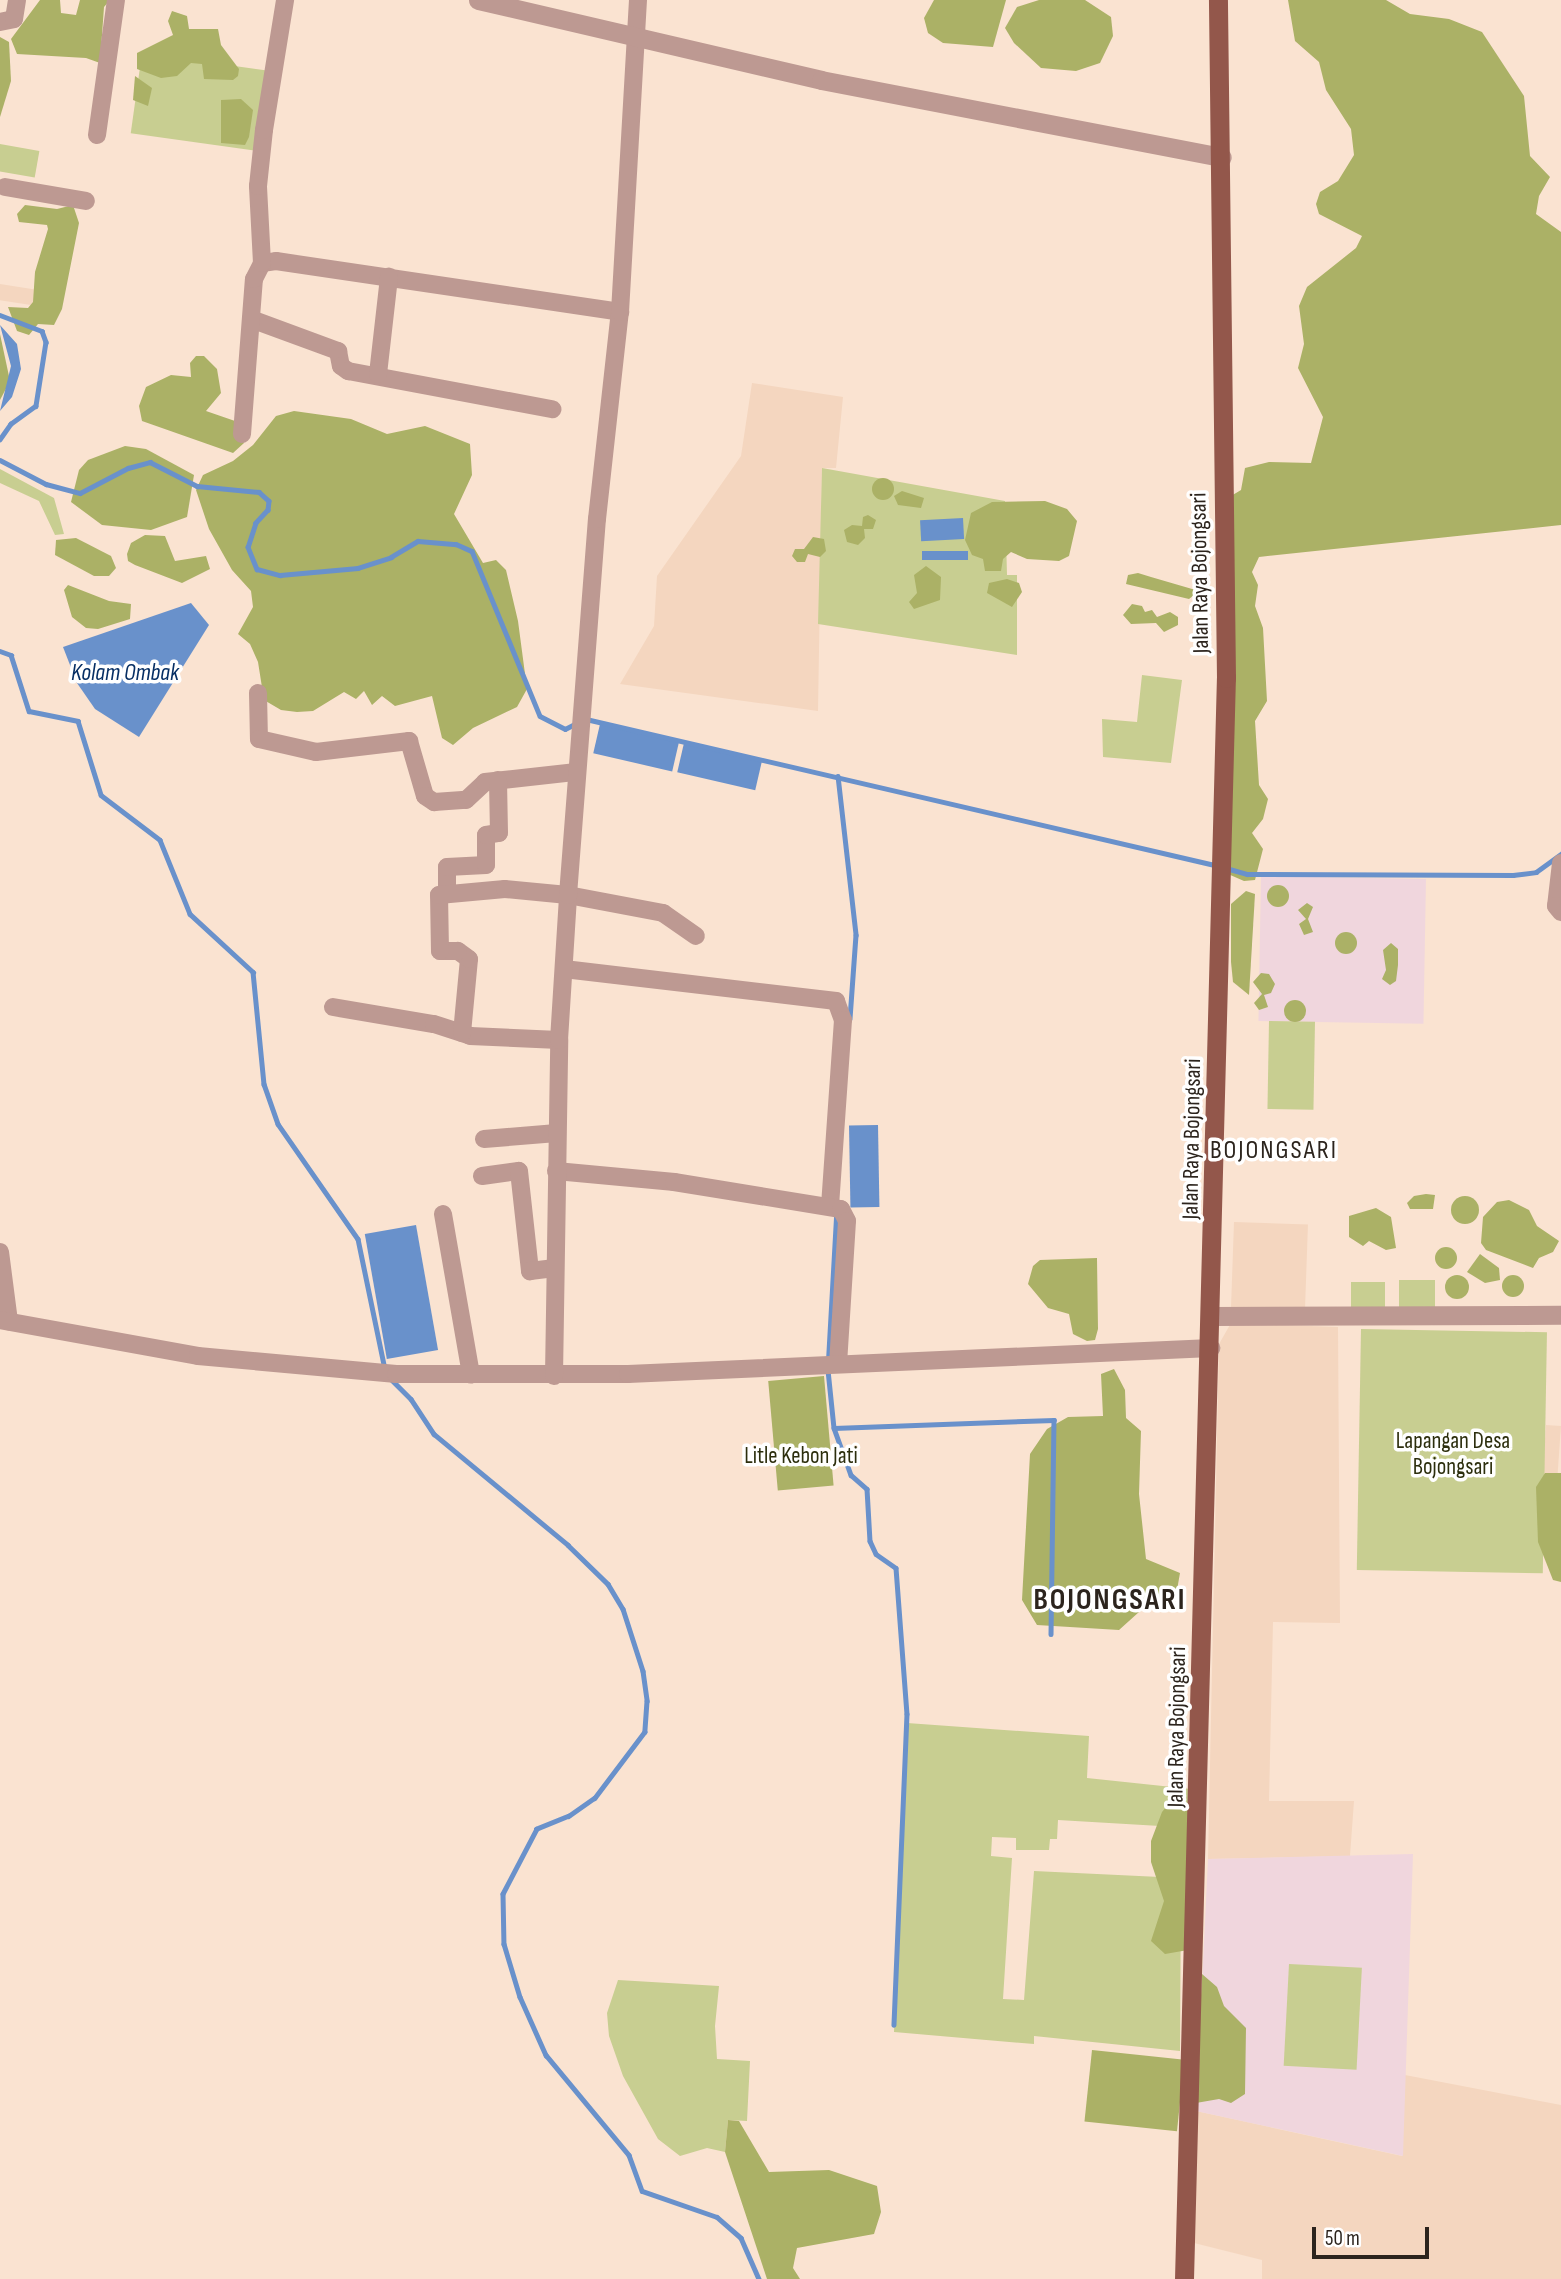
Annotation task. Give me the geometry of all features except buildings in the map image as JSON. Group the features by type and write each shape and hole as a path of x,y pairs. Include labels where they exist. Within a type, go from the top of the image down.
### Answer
{"main road":[{"name":"Jalan Raya Bojongsari","path":"1185,2279 1212,1317 1226,678 1222,157 1218,0"}],"street":[{"path":"0,22 14,19 17,0"},
{"path":"97,135 116,0"},
{"path":"242,434 254,279 262,263 258,186 285,0"},
{"path":"478,0 821,80 1222,157"},
{"path":"554,1376 559,1040 580,719 620,312 632,37 638,0"},
{"path":"5,187 86,201"},
{"path":"262,263 276,261 620,312"},
{"path":"378,374 389,277"},
{"path":"251,319 338,351 341,366 348,371 378,374 552,409"},
{"path":"258,693 257,733 265,743 316,752 409,741 425,796 434,802 466,800 485,782 576,772"},
{"path":"447,894 447,867 487,871 486,835 499,833 498,780"},
{"path":"1561,863 1556,906 1561,912"},
{"path":"462,1033 469,958 458,951 440,951 438,898 447,894 505,890 568,895 663,914 696,936"},
{"path":"564,969 836,1001 843,1020 835,1207"},
{"path":"333,1007 434,1024 462,1033 559,1040"},
{"path":"484,1139 557,1133"},
{"path":"482,1176 519,1171 528,1266 534,1272 555,1268"},
{"path":"556,1171 674,1182 835,1207 847,1221 831,1364"},
{"path":"443,1214 471,1375"},
{"path":"0,1252 5,1320 198,1356 388,1373 554,1376 1211,1348"},
{"path":"1212,1317 1561,1315"}],"shaded area":[{"path":"0,284 37,290 34,306 0,300"},
{"path":"752,383 843,397 836,468 822,468 818,711 620,684 654,626 657,576 741,456"},
{"path":"1261,876 1426,879 1423,1024 1258,1021"},
{"path":"1234,1222 1308,1225 1305,1310 1231,1307"},
{"path":"1231,1323 1338,1327 1340,1623 1273,1622 1269,1801 1354,1801 1350,1856 1208,1859 1219,1344"},
{"path":"1546,1425 1561,1426 1556,1499 1541,1498"},
{"path":"1413,1854 1403,2156 1196,2111 1208,1859"},
{"path":"1405,2075 1561,2105 1561,2279 1262,2279 1262,2260 1194,2243 1196,2111 1402,2156"}],"green space":[{"path":"40,0 60,0 61,13 76,15 80,0 110,0 104,7 100,63 86,58 17,54 11,39"},
{"path":"934,0 1006,0 993,47 943,43 928,33 924,18"},
{"path":"1039,0 1085,0 1111,17 1113,36 1100,63 1076,71 1041,68 1014,43 1005,28 1017,7"},
{"path":"1288,0 1386,0 1410,14 1449,19 1482,32 1524,96 1530,156 1550,177 1539,196 1536,214 1561,232 1561,525 1259,557 1252,572 1258,585 1255,606 1263,628 1267,701 1255,721 1259,785 1268,799 1263,819 1252,833 1263,849 1255,880 1244,881 1228,874 1231,496 1241,490 1245,468 1269,462 1311,463 1323,417 1298,368 1304,344 1299,306 1307,287 1356,248 1362,236 1319,214 1316,204 1320,192 1338,181 1354,155 1351,129 1326,90 1319,62 1295,41"},
{"path":"172,11 187,16 189,29 218,29 221,45 239,69 238,76 233,80 204,79 202,64 191,63 177,76 161,78 137,69 137,53 173,35 168,21"},
{"path":"0,37 9,42 11,81 0,117"},
{"path":"142,53 269,71 257,151 131,133"},
{"path":"135,76 152,88 148,106 133,100"},
{"path":"241,99 253,110 249,137 245,145 221,143 221,100"},
{"path":"0,144 39,151 35,178 0,171"},
{"path":"25,205 57,209 73,205 79,223 62,309 54,325 38,324 29,335 17,331 8,307 28,308 33,302 35,272 48,229 47,225 19,222 17,214"},
{"path":"0,334 10,381 0,400"},
{"path":"196,356 204,356 217,369 221,393 206,411 235,421 244,443 233,453 142,421 139,406 146,387 171,375 191,377 190,363"},
{"path":"294,411 351,419 387,434 425,426 470,444 472,475 454,514 483,563 496,560 506,570 518,621 527,689 517,707 473,728 453,745 442,738 432,696 395,706 382,696 372,705 364,691 356,699 344,692 313,711 297,712 281,710 264,700 258,662 250,644 238,634 253,607 251,591 232,570 209,529 196,490 203,475 233,461 253,445 276,416"},
{"path":"125,446 146,449 194,475 187,517 151,530 102,525 71,502 79,470 88,460"},
{"path":"822,468 1005,501 1007,575 1017,575 1017,655 818,624"},
{"path":"0,469 54,498 64,534 55,535 39,501 0,483"},
{"path":"883,478 891,481 894,489 891,497 883,500 875,497 872,489 875,481"},
{"path":"902,491 924,498 921,508 898,505 894,496"},
{"path":"1045,501 1067,509 1077,521 1069,556 1059,561 1027,559 1011,552 1003,559 1001,571 985,571 983,559 972,555 965,540 971,513 992,502"},
{"path":"868,515 876,520 873,529 864,529 865,538 858,545 847,542 844,530 852,525 862,526 863,517"},
{"path":"145,535 165,536 175,561 206,556 210,569 182,583 135,565 128,561 127,554 131,543"},
{"path":"813,537 824,539 826,551 820,557 808,554 805,562 797,562 792,556 795,549 804,549"},
{"path":"76,538 111,556 116,568 109,576 94,576 55,555 56,540"},
{"path":"926,566 941,577 940,600 914,609 909,602 917,593 914,575"},
{"path":"1138,573 1199,591 1189,599 1126,584 1128,575"},
{"path":"1007,579 1019,583 1022,592 1012,607 987,593 989,583"},
{"path":"68,585 109,601 131,604 130,619 98,629 86,628 72,617 64,590"},
{"path":"1132,604 1142,606 1145,612 1152,610 1157,617 1170,612 1178,617 1178,625 1164,632 1156,623 1131,624 1123,615"},
{"path":"1142,675 1182,680 1171,763 1103,757 1102,719 1137,722"},
{"path":"1278,885 1286,888 1289,896 1286,904 1278,907 1270,904 1267,896 1270,888"},
{"path":"1246,891 1255,894 1249,995 1233,982 1231,962 1231,904"},
{"path":"1307,903 1313,907 1308,919 1313,932 1304,935 1299,924 1306,919 1298,910"},
{"path":"1346,932 1354,935 1357,943 1354,951 1346,954 1338,951 1335,943 1338,935"},
{"path":"1391,943 1398,949 1398,965 1396,981 1390,985 1382,979 1386,970 1383,950"},
{"path":"1261,973 1269,974 1275,984 1271,993 1264,995 1268,1007 1259,1010 1254,1003 1262,994 1253,982"},
{"path":"1295,1000 1303,1003 1306,1011 1303,1019 1295,1022 1287,1019 1284,1011 1287,1003"},
{"path":"1269,1021 1315,1022 1313,1110 1267,1109"},
{"path":"1435,1195 1433,1209 1410,1209 1407,1203 1414,1196"},
{"path":"1465,1196 1475,1200 1479,1210 1475,1220 1465,1224 1455,1220 1451,1210 1455,1200"},
{"path":"1509,1200 1529,1210 1537,1226 1559,1241 1553,1252 1539,1258 1533,1268 1486,1250 1481,1243 1483,1217 1497,1202"},
{"path":"1376,1208 1391,1217 1396,1248 1386,1250 1369,1241 1363,1246 1349,1237 1349,1216"},
{"path":"1446,1247 1454,1250 1457,1258 1454,1266 1446,1269 1438,1266 1435,1258 1438,1250"},
{"path":"1480,1254 1499,1268 1500,1280 1485,1283 1467,1272"},
{"path":"1097,1258 1098,1329 1095,1340 1087,1341 1073,1334 1069,1314 1048,1308 1028,1284 1033,1266 1040,1260"},
{"path":"1457,1275 1466,1278 1469,1287 1466,1296 1457,1299 1448,1296 1445,1287 1448,1278"},
{"path":"1513,1275 1523,1282 1524,1286 1517,1296 1513,1297 1503,1290 1502,1286 1509,1276"},
{"path":"1399,1280 1435,1280 1435,1310 1399,1310"},
{"path":"1351,1282 1385,1282 1385,1311 1351,1311"},
{"name":"Lapangan Desa Bojongsari","path":"1361,1329 1547,1332 1543,1573 1357,1570"},
{"path":"1114,1369 1125,1390 1126,1418 1141,1431 1139,1494 1146,1559 1180,1573 1177,1590 1139,1612 1119,1630 1037,1625 1022,1600 1030,1454 1047,1429 1068,1417 1103,1416 1101,1374"},
{"name":"Litle Kebon Jati","path":"824,1376 834,1486 778,1490 768,1381"},
{"path":"1545,1473 1561,1473 1561,1582 1553,1580 1538,1542 1536,1487"},
{"path":"907,1723 1089,1736 1087,1778 1191,1789 1191,1805 1160,1826 1058,1820 1057,1839 1050,1839 1049,1850 1016,1850 1016,1838 992,1837 991,1856 1012,1858 1003,1999 1024,2000 1034,1871 1181,1878 1180,2051 1034,2036 1034,2044 894,2032"},
{"path":"1176,1795 1191,1805 1188,1950 1165,1954 1151,1941 1164,1901 1151,1862 1151,1841 1162,1812"},
{"path":"1289,1964 1362,1968 1357,2070 1284,2066"},
{"path":"1202,1974 1217,1987 1224,2006 1246,2028 1245,2094 1231,2103 1219,2099 1196,2103"},
{"path":"618,1980 719,1986 715,2026 717,2059 750,2061 747,2121 728,2120 725,2152 707,2148 680,2156 658,2139 623,2076 609,2036 607,2013"},
{"path":"1092,2050 1184,2060 1177,2131 1084,2122"},
{"path":"728,2120 739,2121 769,2172 829,2170 877,2186 881,2212 874,2234 797,2248 793,2268 800,2279 767,2279 725,2152"}],"water":[{"path":"0,325 17,344 21,369 12,397 0,411 11,366"},
{"path":"963,518 964,539 921,541 920,520"},
{"path":"922,551 968,551 968,560 922,560"},
{"name":"Kolam Ombak","path":"191,603 209,625 139,737 95,709 77,683 63,647"},
{"path":"600,724 679,742 672,771 593,753"},
{"path":"684,743 762,761 755,790 677,772"},
{"path":"878,1125 879,1207 850,1207 849,1126"},
{"path":"416,1225 438,1350 387,1359 365,1234"}],"waterway":[{"path":"0,315 42,331 46,342 36,406 11,424 0,440"},
{"path":"0,460 46,484 80,493 128,468 150,462 197,486 259,492 269,501 268,510 256,523 248,547 257,569 280,575 358,568 391,557 418,541 456,544 472,551 540,716 565,729 575,724"},
{"path":"0,651 11,655 29,711 78,721 101,795 160,840 190,914 253,972 264,1084 278,1124 358,1239 385,1369"},
{"path":"586,719 1215,865"},
{"path":"838,776 856,935 850,1019"},
{"path":"1226,868 1247,874 1513,875 1536,872 1561,854"},
{"path":"828,1361 836,1216"},
{"path":"828,1370 834,1428 851,1475 867,1489 870,1541 876,1554 896,1568 907,1714 894,2025"},
{"path":"389,1377 411,1399 434,1434 568,1545 608,1584 623,1609 643,1671 647,1701 645,1732 595,1798 569,1816 537,1829 503,1894 504,1944 520,1997 546,2055 629,2155 642,2191 717,2217 741,2238 759,2279"},
{"path":"834,1428 1054,1420 1051,1634"}],"district":[{"name":"BOJONGSARI","path":"1274,1151"},
{"name":"BOJONGSARI","path":"1110,1600"}]}
